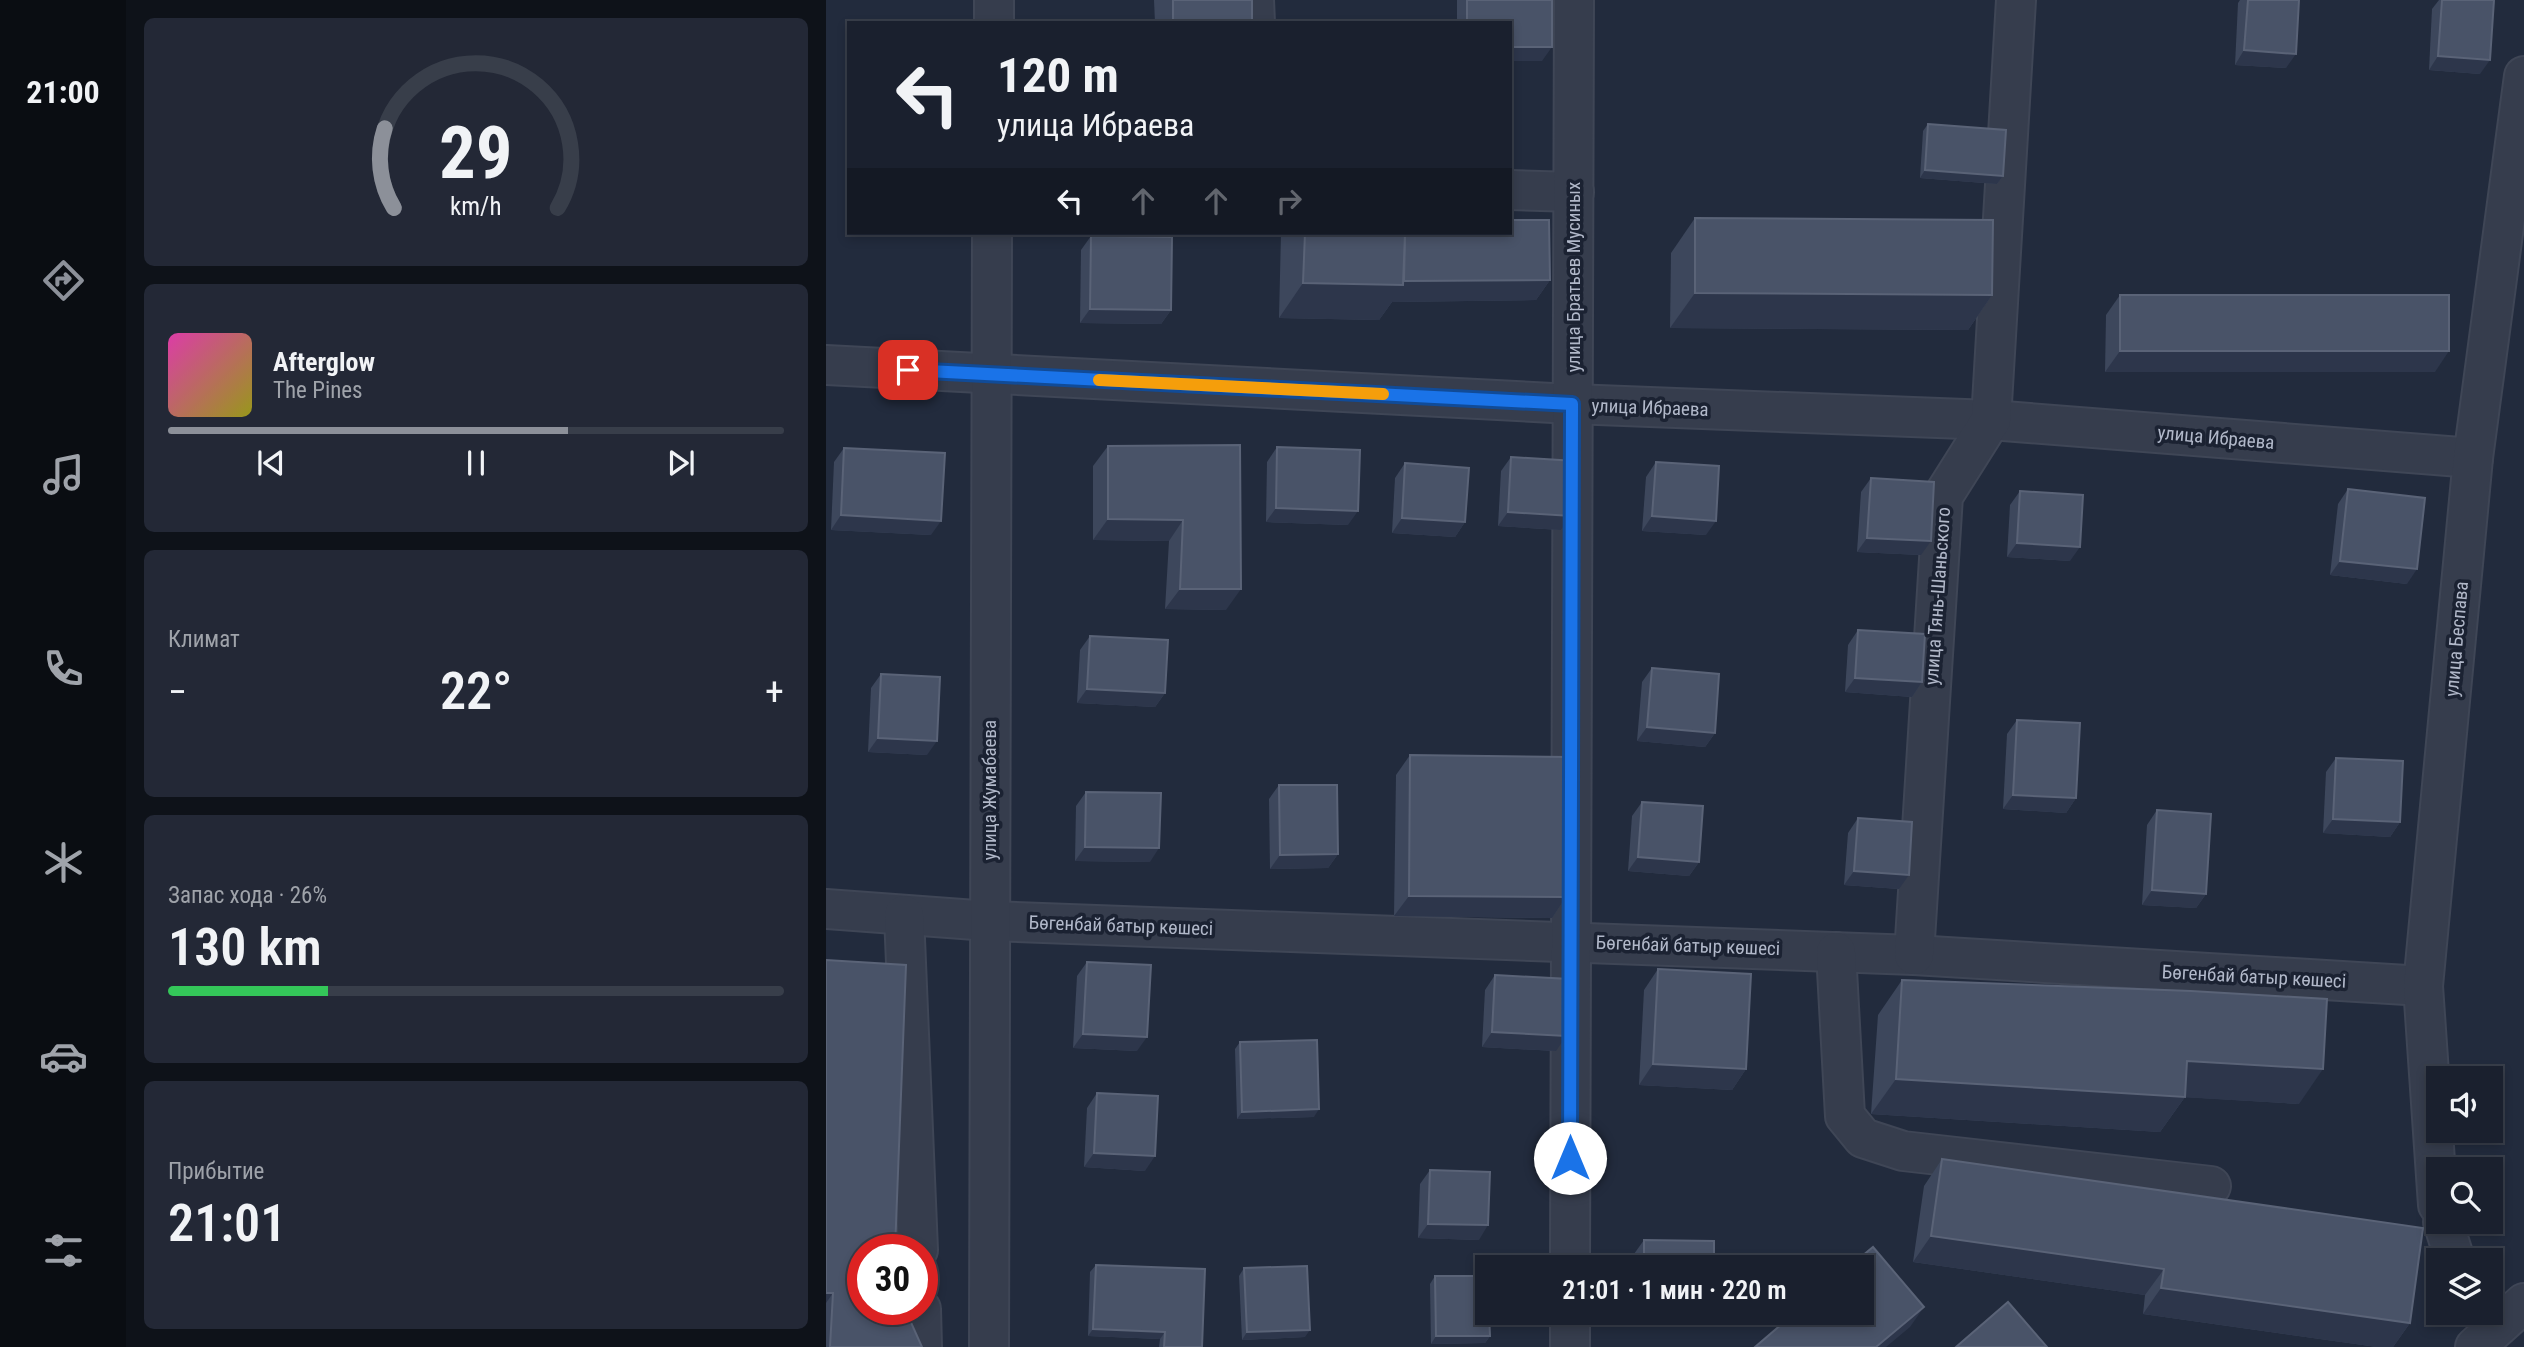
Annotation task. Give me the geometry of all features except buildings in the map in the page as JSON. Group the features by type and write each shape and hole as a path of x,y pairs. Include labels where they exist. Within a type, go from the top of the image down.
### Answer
{"street":[{"path":"994,0 994,21"},
{"path":"1254,0 1255,21"},
{"name":"улица Братьев Мусиных","path":"1570,1255 1574,0"},
{"name":"улица Тянь-Шаньского","path":"1914,955 1943,496 1991,419 2016,0"},
{"name":"улица Беспава","path":"2435,1157 2423,986 2473,458 2518,167 2524,76"},
{"path":"1512,190 1574,192"},
{"name":"улица Жумабаева","path":"989,1347 992,235"},
{"name":"улица Ибраева","path":"826,365 1572,404 1991,419 2473,458"},
{"name":"Бөгенбай батыр көшесі","path":"826,909 989,921 1836,951 2423,986"},
{"path":"904,915 917,1234"},
{"path":"1836,951 1845,1116 1863,1138 1903,1151 2211,1186"},
{"path":"2478,1337 2524,1303"},
{"path":"921,1325 922,1347"},
{"path":"1570,1325 1570,1347"}],"slow traffic":[{"path":"1099,380 1383,394"}],"route":[{"path":"908,370 1572,404 1570,1158"}]}
